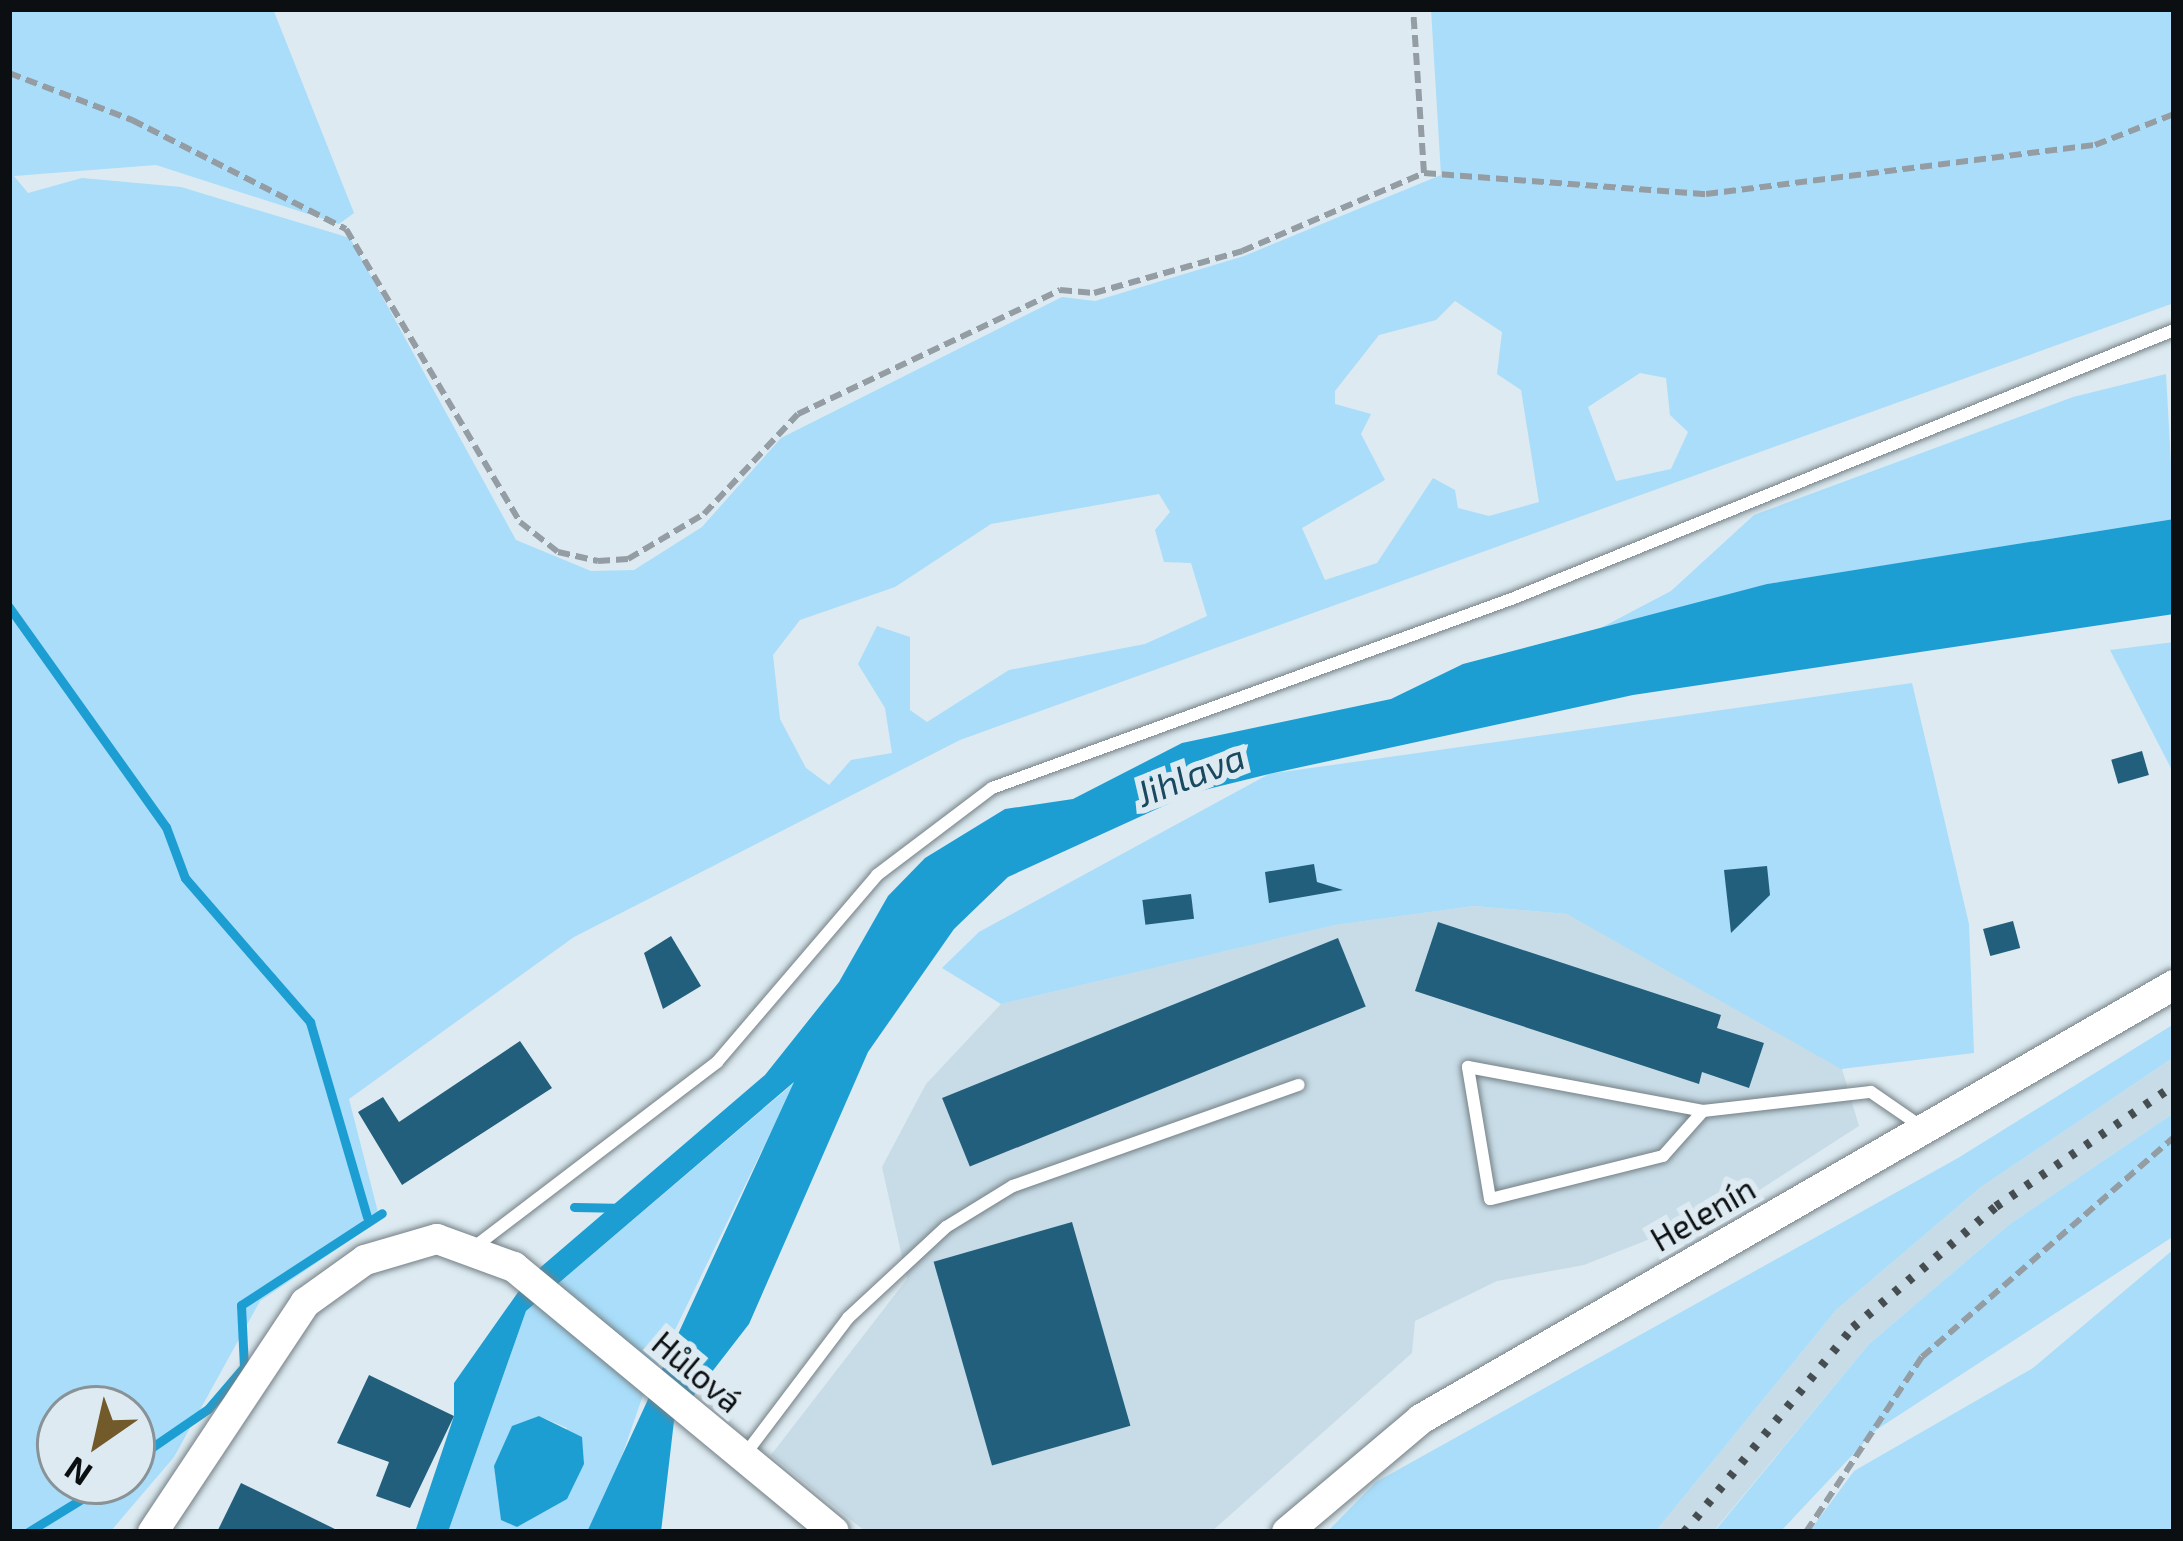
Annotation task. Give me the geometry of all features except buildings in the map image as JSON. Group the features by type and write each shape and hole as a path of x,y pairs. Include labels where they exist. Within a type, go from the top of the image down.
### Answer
{"street":[{"name":"Helenín","path":"1287,1532 1421,1419 2174,986"},
{"name":"Hůlová","path":"477,1245 514,1267 834,1532"},
{"path":"153,1532 283,1330 330,1280 406,1246 477,1245"}],"lane":[{"path":"477,1245 717,1062 877,875 992,788 1514,598 2174,330"},
{"path":"1703,1112 1663,1156 1490,1199 1468,1067 1703,1112 1871,1092 1923,1128"},
{"path":"742,1458 848,1318 946,1227 1013,1186 1299,1085"}],"path":[{"path":"1413,9 1424,172"},
{"path":"9,73 132,120 346,229 520,522 558,551 598,561 628,559 704,514 798,415 1060,290 1094,293 1242,251 1424,172 1706,194 2095,145 2174,114"},
{"path":"1805,1532 1922,1357 2174,1137"}],"shaded area":[{"path":"9,9 273,9 354,213 339,224 156,165 14,176 28,193 82,178 181,187 350,238 516,540 591,571 634,570 702,527 781,438 1062,297 1095,301 1244,256 1441,175 1431,9 2174,9 2174,303 960,740 574,937 349,1099 380,1220 260,1301 174,1457 156,1478 156,1385 36,1385 36,1505 133,1505 110,1532 9,1532","holes":["1455,301 1502,332 1497,374 1521,390 1539,502 1489,516 1458,508 1455,490 1433,478 1377,563 1325,580 1302,528 1385,480 1361,434 1371,414 1335,404 1335,391 1379,335 1436,320","1640,373 1666,378 1670,415 1688,432 1671,469 1616,481 1588,407","1159,494 1170,512 1155,530 1164,562 1191,563 1207,616 1145,644 1009,670 927,722 910,710 910,637 877,626 858,664 885,708 892,753 851,760 829,785 806,768 780,719 773,655 800,620 895,587 991,524"]},
{"path":"2166,374 2174,519 1768,584 1574,642 1671,591 1754,515 2073,397"},
{"path":"2174,642 2174,774 2110,650"},
{"path":"1912,683 1969,924 1974,1053 1841,1069 1567,914 1474,906 1335,925 1001,1004 942,968 979,932 1269,774"},
{"path":"1474,906 1567,914 1644,949 1842,1069 1859,1126 1736,1205 1584,1265 1497,1281 1415,1321 1412,1353 1211,1532 866,1532 771,1455 907,1279 882,1167 926,1084 1001,1004 1334,925"},
{"path":"2174,1024 2174,1057 1981,1187 1836,1310 1655,1532 1327,1532 1376,1482 1958,1158"},
{"path":"2174,1057 2174,1113 2010,1224 1869,1344 1713,1532 1655,1532 1836,1310 1981,1187"},
{"path":"795,1082 642,1398 600,1519 587,1532 448,1532 526,1311","holes":["539,1416 567,1428 536,1515 517,1527 502,1520 494,1466"]},
{"path":"2174,1113 2174,1236 1876,1430 1780,1532 1714,1532 1869,1344 2010,1224"},
{"path":"2174,1249 2174,1532 1809,1532 1854,1471 2033,1368"}],"water":[{"name":"Jihlava","path":"2174,519 2174,614 1633,695 1269,774 1192,793 1008,877 954,929 868,1052 749,1324 674,1421 661,1532 587,1532 794,1082 526,1311 448,1532 415,1532 454,1416 454,1383 528,1278 765,1075 839,982 888,896 925,858 1005,809 1073,799 1182,743 1391,699 1463,664 1767,584"},
{"path":"539,1416 582,1437 584,1464 567,1499 517,1527 501,1520 494,1466 512,1426"}],"waterway":[{"path":"9,607 166,827 185,878 310,1022 367,1217"},
{"path":"574,1207 628,1208"},
{"path":"156,1445 208,1409 244,1367 241,1305 382,1213"},
{"path":"28,1532 72,1505"}],"railway":[{"path":"1684,1532 1853,1327 1996,1206 2174,1085"}]}
